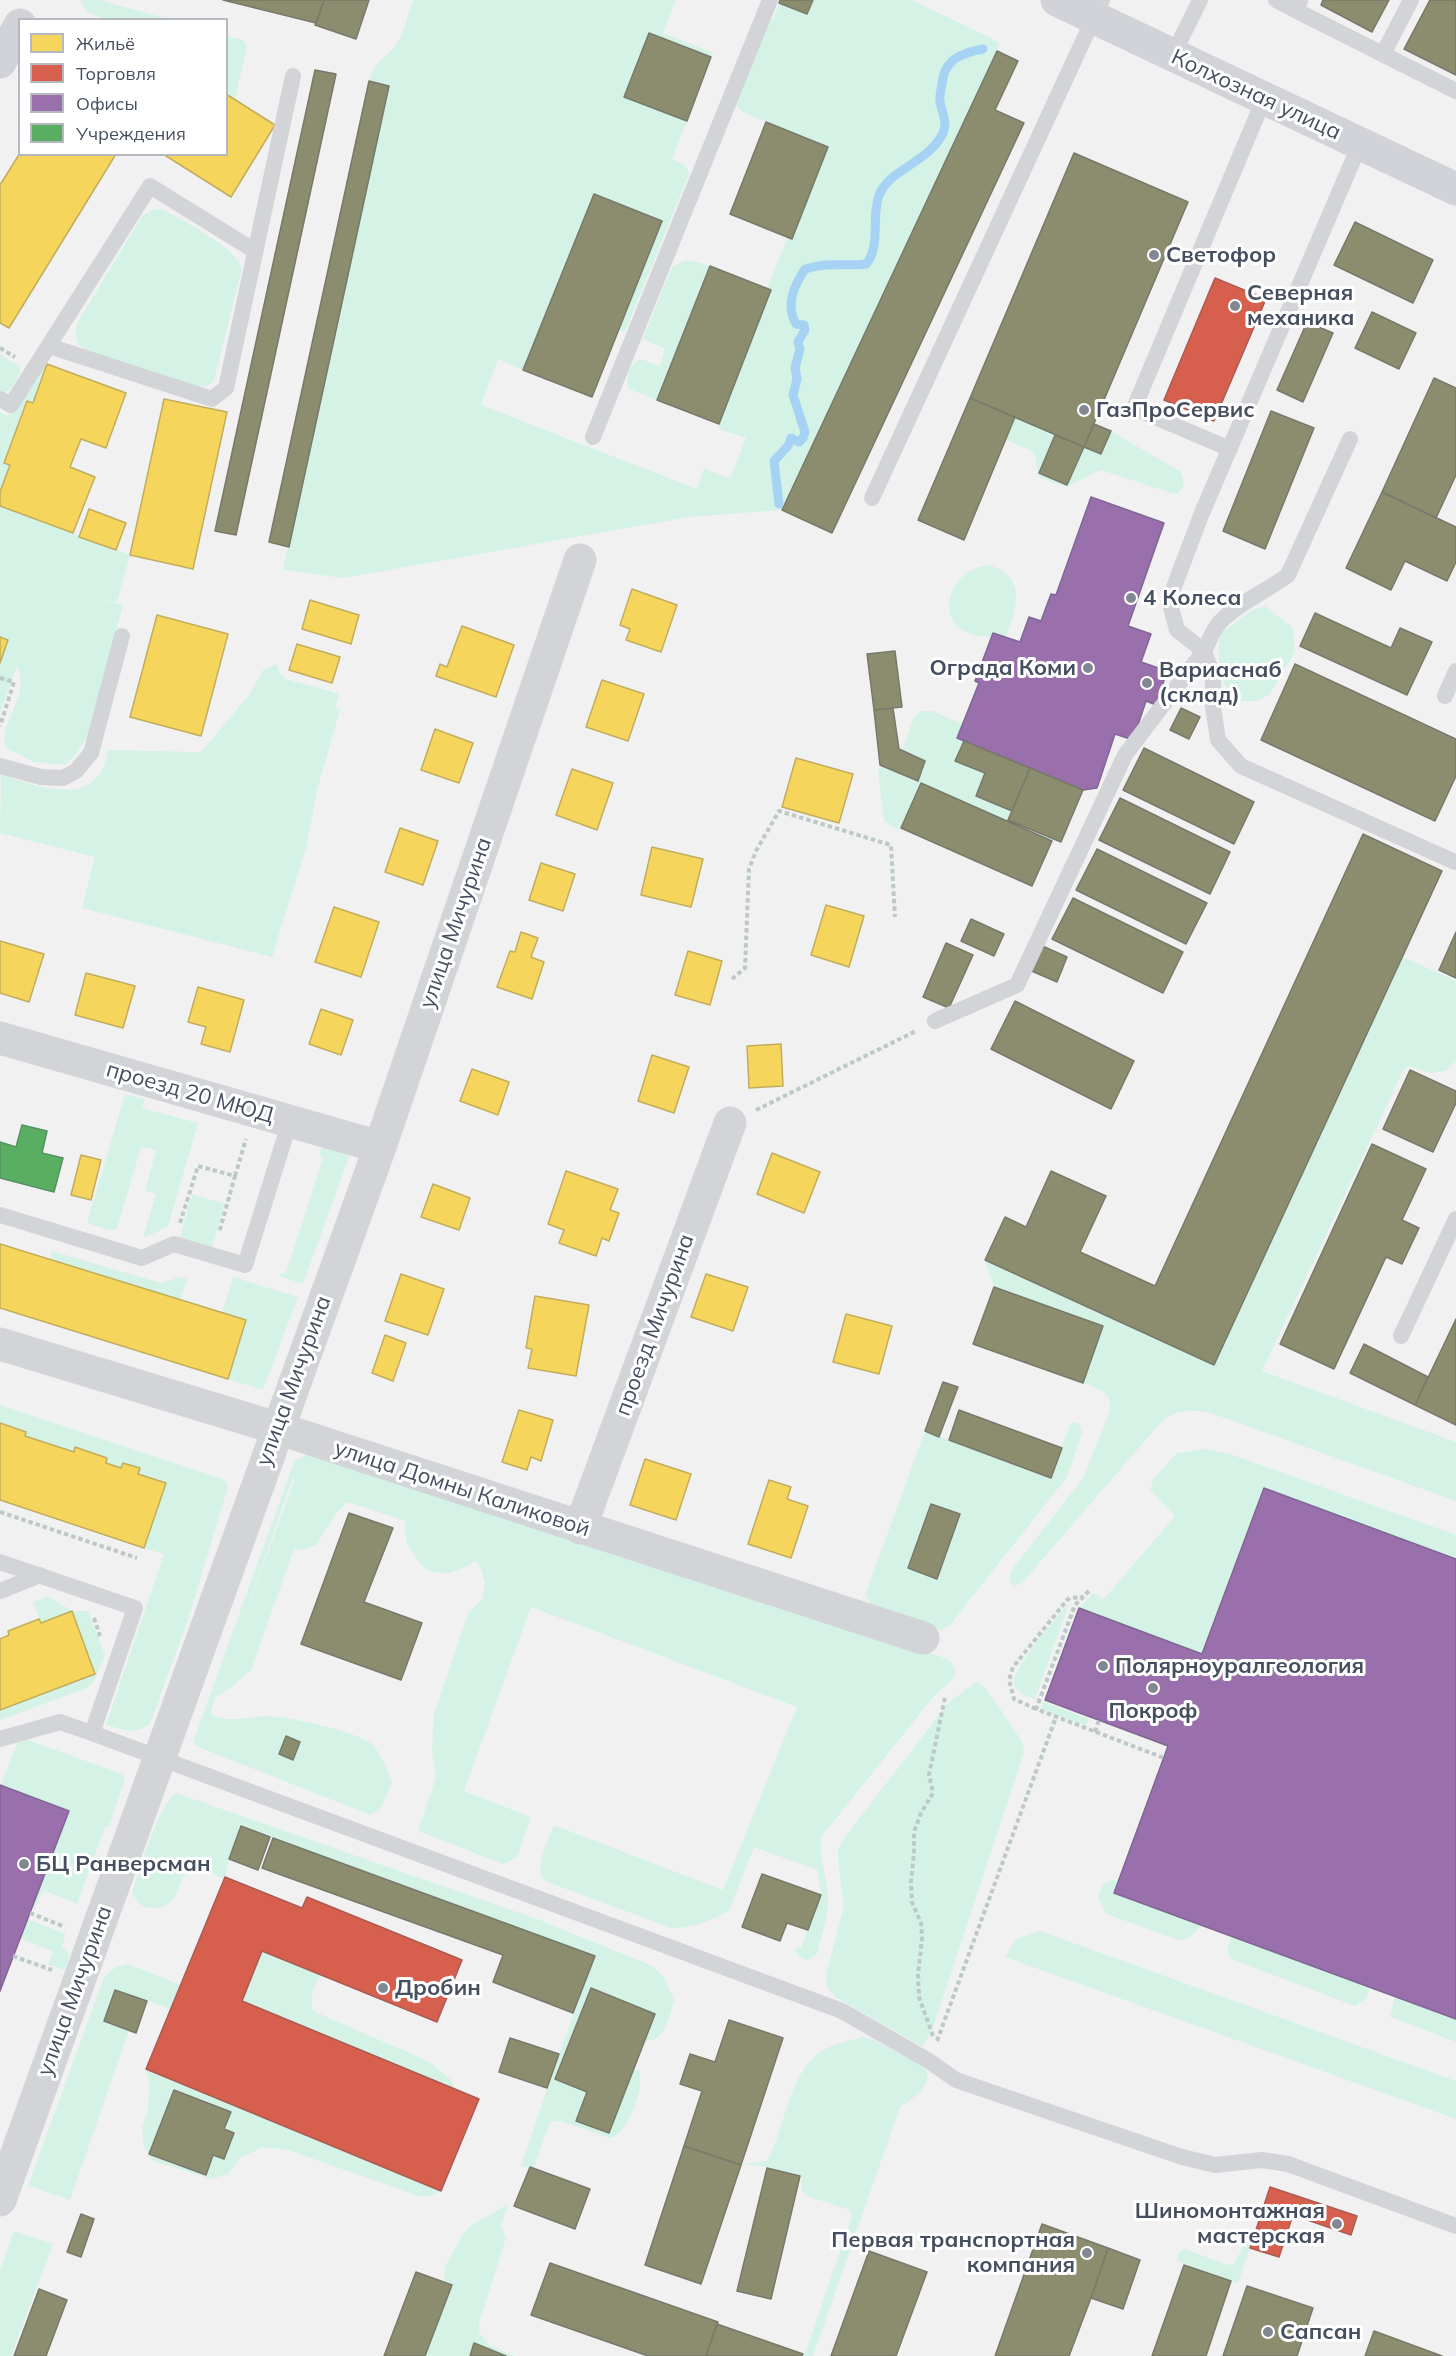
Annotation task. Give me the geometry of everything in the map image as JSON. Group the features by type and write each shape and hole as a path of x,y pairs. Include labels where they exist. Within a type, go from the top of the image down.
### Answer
{"street":[{"path":"23,18 32,0"},
{"name":"Колхозная улица","path":"1057,0 1098,8 1173,55 1456,189"},
{"path":"0,62 18,30"},
{"name":"улица Мичурина","path":"0,2200 380,1147 580,560"},
{"name":"проезд 20 МЮД","path":"0,1038 380,1147"},
{"name":"проезд Мичурина","path":"580,1527 730,1123"},
{"name":"улица Домны Каликовой","path":"0,1344 277,1428 923,1638"}],"lane":[{"path":"593,437 770,0"},
{"path":"1173,55 1200,0"},
{"path":"1276,0 1298,5 1383,54 1456,91"},
{"path":"1383,54 1411,0"},
{"path":"872,498 1098,8"},
{"path":"49,346 212,399 226,388 293,76"},
{"path":"1230,449 1134,408 1264,99"},
{"path":"1360,144 1168,600 1177,630 1204,651 1213,676 1213,707 1218,740 1241,766 1455,862"},
{"path":"0,399 11,405 150,186 255,251"},
{"path":"935,1021 1017,985 1125,755 1204,651 1220,622 1244,603 1268,590 1288,575 1350,439"},
{"path":"0,766 41,777 63,778 76,771 91,753 122,636"},
{"path":"1444,696 1456,671"},
{"path":"0,1215 142,1258 174,1244 245,1265 290,1121"},
{"path":"1401,1336 1456,1219"},
{"path":"0,1562 135,1608 92,1733"},
{"path":"0,1591 40,1575"},
{"path":"0,1739 60,1722 159,1756 842,2012 935,2065 956,2080 1182,2157 1215,2165 1262,2160 1288,2164 1456,2226"}],"path":[{"path":"0,678 14,682 0,726"},
{"path":"732,979 745,968 748,869 779,811 891,845 895,918"},
{"path":"730,1123 935,1021"},
{"path":"174,1244 198,1166 235,1176 217,1240"},
{"path":"0,1512 137,1558"},
{"path":"1036,1710 1075,1605 1089,1591"},
{"path":"1083,1598 1067,1600 1013,1667 1010,1680 1014,1699 1036,1710 1164,1758"},
{"path":"93,1616 113,1670"},
{"path":"935,2046 919,1997 921,1923 912,1902 911,1882 914,1832 921,1813 933,1793 929,1775 945,1697"},
{"path":"947,2013 1056,1717"},
{"path":"1095,1732 1099,1720"},
{"path":"30,1914 71,1929"},
{"path":"13,1956 55,1972"}],"green space":[{"path":"81,0 99,0 165,18 102,18 85,9"},
{"path":"413,0 676,0 663,33 714,53 711,57 649,33 624,96 687,121 672,159 683,164 689,174 625,332 619,330 662,221 594,194 523,370 498,359 481,405 697,489 704,468 730,479 746,438 719,429 719,424 771,290 767,288 788,237 792,238 828,147 742,112 735,103 767,22 773,19 781,0 912,0 999,44 782,510 689,517 343,578 283,570 389,86 369,81 375,67 398,42"},
{"path":"228,36 243,40 247,47 235,99 228,95"},
{"path":"154,209 164,210 208,235 229,251 242,268 214,381 207,386 198,387 93,354 80,345 76,339 77,323 142,216"},
{"path":"690,260 710,266 657,400 629,389 627,375 633,364 641,359 660,366 665,349 643,339 672,267"},
{"path":"0,354 20,367 16,381 5,393 0,392"},
{"path":"47,364 33,403 26,402 4,463 10,465 0,492 0,412 8,416 40,366"},
{"path":"1015,417 1055,435 1039,473 1067,485 1084,447 1101,454 1111,431 1181,472 1183,486 1177,494 1171,493 1101,470 1067,487 1038,477 1036,459 1032,451 1006,440"},
{"path":"0,506 130,555 117,602 86,594 123,605 87,737 76,754 65,765 33,762 5,747 7,727 18,698 20,677 17,666 0,713"},
{"path":"989,565 1010,578 1014,586 1016,604 1006,637 993,633 992,636 972,635 959,628 951,617 949,604 952,591 960,579 973,570"},
{"path":"1265,606 1293,628 1295,652 1270,694 1257,701 1234,701 1225,685 1220,668 1221,633 1254,609"},
{"path":"277,664 279,673 286,679 339,694 335,708 340,710 317,790 306,848 272,957 82,908 95,857 0,833 1,775 40,787 67,790 80,788 92,782 102,770 108,750 201,752 250,694 263,670"},
{"path":"921,711 932,711 963,724 964,741 955,760 985,773 976,796 1012,811 1009,820 1054,839 1052,841 921,783 901,828 897,829 884,821 878,769 902,751 914,717"},
{"path":"1403,957 1456,981 1456,1061 1446,1071 1431,1073 1409,1066 1403,1071 1262,1371 1456,1442 1456,1501 1208,1412 1184,1412 1162,1421 1022,1583 1015,1586 1010,1582 1010,1574 1083,1478 1110,1411 1107,1395 1083,1383 1103,1326 994,1287 985,1261 1214,1365"},
{"path":"125,1094 145,1099 142,1108 198,1123 168,1227 143,1238 156,1194 145,1191 156,1150 141,1147 117,1229 108,1230 87,1223"},
{"path":"323,1144 341,1149 349,1157 303,1284 279,1276 280,1273 286,1273 323,1158 319,1155"},
{"path":"192,1194 225,1204 212,1247 180,1237"},
{"path":"52,1251 161,1283 180,1277 187,1279 180,1300 50,1260"},
{"path":"233,1277 298,1297 263,1390 228,1379 246,1321 222,1313"},
{"path":"0,1405 225,1480 228,1487 188,1620 150,1724 144,1727 129,1730 106,1725 164,1554 144,1548 166,1483 138,1474 140,1468 123,1463 121,1468 106,1463 107,1458 76,1447 74,1452 25,1436 26,1431 0,1423"},
{"path":"1074,1422 1079,1424 1082,1433 1067,1477 950,1625 942,1630 934,1629 873,1608 865,1595 925,1431 1050,1478 1070,1425"},
{"path":"1205,1449 1233,1455 1456,1535 1456,1559 1202,1654 1079,1608 1093,1593 1104,1599 1175,1516 1150,1490 1154,1478 1177,1453"},
{"path":"308,1454 823,1623 940,1656 951,1662 956,1670 954,1678 934,1696 822,1836 821,1851 828,1890 828,1905 817,1954 807,1960 797,1954 795,1947 801,1948 821,1895 817,1870 754,1847 729,1911 708,1921 686,1927 671,1928 545,1881 540,1870 541,1863 553,1827 556,1826 723,1890 797,1707 531,1607 464,1791 531,1817 517,1857 503,1864 418,1831 436,1777 432,1752 434,1714 468,1613 483,1598 485,1583 480,1566 475,1561 451,1572 435,1572 427,1569 407,1544 405,1521 348,1502 338,1511 316,1545 304,1550 294,1549 251,1670 215,1698 211,1710 212,1715 224,1719 276,1717 339,1730 366,1740 379,1754 392,1782 382,1806 370,1815 196,1746 193,1742 294,1462","holes":["295,1478 241,1626 292,1480"]},
{"path":"48,1596 72,1611 88,1611 105,1655 94,1681 87,1688 0,1720 0,1710 95,1674 72,1612 41,1623 33,1602"},
{"path":"1069,1603 1035,1699 1019,1692 1014,1683 1020,1666"},
{"path":"976,1682 986,1688 1023,1743 1024,1752 934,2025 923,2047 835,1997 827,1987 826,1975 844,1906 838,1849 948,1703"},
{"path":"1044,1702 1089,1719 1086,1726 1041,1709"},
{"path":"28,1740 122,1774 125,1779 109,1826 105,1827 77,1904 43,1890 35,1909 31,1908 1,1785 17,1743"},
{"path":"176,1793 540,1920 652,1966 664,1977 674,2000 662,2033 651,2040 644,2041 655,2014 591,1989 555,2079 587,2092 576,2121 608,2133 634,2069 639,2071 640,2088 634,2109 623,2129 610,2138 560,2121 550,2122 534,2168 521,2166 595,1956 241,1826 229,1859 225,1879 188,1864 174,1898 162,1907 142,1906 132,1894 156,1824"},
{"path":"1111,1880 1118,1881 1114,1893 1202,1925 1189,1938 1178,1940 1107,1914 1098,1899 1102,1886"},
{"path":"27,1919 66,1934 62,1946 70,1955 64,1970 48,1964 53,1951 20,1938"},
{"path":"1040,1931 1456,2081 1456,2119 1005,1957 1016,1939"},
{"path":"1231,1936 1370,1987 1366,1999 1355,2006 1231,1959 1228,1951"},
{"path":"262,1951 322,1975 313,1992 313,2011 430,2062 450,2079 456,2089 242,2001"},
{"path":"128,1964 181,1985 171,2009 142,1999 70,2200 28,2186 104,1977 116,1967"},
{"path":"1395,1996 1456,2019 1456,2042 1390,2017"},
{"path":"862,2037 876,2041 918,2063 924,2068 927,2079 921,2090 900,2107 813,2356 802,2356 805,2354 852,2216 850,2210 807,2196 801,2186 803,2178 799,2175 743,2164 767,2161 794,2088 809,2063 829,2047"},
{"path":"146,2069 441,2191 430,2196 419,2196 288,2150 263,2147 240,2158 228,2174 212,2179 153,2161 144,2147 142,2127 148,2109 149,2085"},
{"path":"508,2204 501,2226 506,2238 479,2323 479,2332 489,2345 515,2356 425,2356 445,2283 444,2268 469,2227"},
{"path":"14,2231 53,2244 11,2356 0,2356 0,2270"},
{"path":"1255,2233 1238,2283 1177,2261 1178,2253 1185,2249 1228,2265 1234,2264 1247,2239"}],"building: Жильё":[{"path":"228,95 275,125 231,197 166,156 228,156"},
{"path":"18,156 115,156 9,328 0,323 0,185"},
{"path":"47,364 126,393 106,448 81,439 70,467 95,477 73,533 0,506 0,492 10,465 4,463 27,401 33,403"},
{"path":"164,399 227,412 193,569 130,555"},
{"path":"89,509 126,523 116,550 79,537"},
{"path":"632,589 677,605 661,652 626,640 630,629 620,625"},
{"path":"310,600 359,615 351,644 302,629"},
{"path":"157,615 228,634 201,736 130,717"},
{"path":"462,626 514,645 496,697 436,676 440,664 447,667"},
{"path":"0,637 8,640 0,663"},
{"path":"297,644 340,657 332,683 289,670"},
{"path":"602,680 644,694 628,741 586,727"},
{"path":"435,729 473,743 459,783 421,770"},
{"path":"796,758 853,774 839,823 782,807"},
{"path":"572,769 613,783 597,830 556,815"},
{"path":"400,828 438,841 423,885 385,872"},
{"path":"652,847 703,859 691,907 641,895"},
{"path":"541,863 575,874 563,911 529,900"},
{"path":"826,905 864,916 849,967 811,955"},
{"path":"334,907 379,922 361,977 315,962"},
{"path":"521,932 538,938 531,957 544,962 532,999 497,987 510,951 515,952"},
{"path":"0,941 44,954 29,1002 0,993"},
{"path":"688,951 722,961 710,1005 675,995"},
{"path":"86,973 135,986 123,1028 75,1015"},
{"path":"198,987 244,1000 230,1052 201,1044 206,1027 188,1022"},
{"path":"321,1009 353,1020 341,1055 309,1044"},
{"path":"781,1044 783,1086 749,1088 747,1046"},
{"path":"652,1055 689,1067 674,1113 638,1101"},
{"path":"472,1069 509,1082 498,1115 460,1101"},
{"path":"772,1153 820,1172 804,1213 757,1194"},
{"path":"81,1155 101,1160 91,1200 71,1195"},
{"path":"566,1171 618,1189 610,1210 619,1213 609,1241 602,1238 596,1256 559,1243 564,1230 548,1224"},
{"path":"433,1184 470,1198 459,1230 421,1217"},
{"path":"0,1244 246,1320 228,1379 0,1308"},
{"path":"401,1274 444,1289 428,1335 385,1321"},
{"path":"706,1274 748,1287 733,1331 691,1317"},
{"path":"535,1296 589,1305 576,1376 528,1368 532,1349 526,1348"},
{"path":"846,1314 892,1326 879,1374 833,1362"},
{"path":"385,1335 406,1343 393,1381 372,1373"},
{"path":"519,1410 553,1420 541,1461 531,1457 527,1470 502,1462"},
{"path":"0,1423 26,1432 25,1436 74,1452 75,1447 107,1458 106,1463 121,1468 123,1463 140,1468 138,1474 166,1483 144,1548 0,1500"},
{"path":"645,1459 691,1474 676,1520 630,1505"},
{"path":"769,1480 791,1487 787,1499 808,1506 791,1558 748,1544"},
{"path":"72,1611 95,1674 0,1710 0,1639 9,1635 8,1631 39,1619 41,1623"}],"building: Торговля":[{"path":"1215,278 1266,299 1214,421 1164,400"},
{"path":"225,1877 302,1908 307,1897 462,1960 437,2022 262,1951 242,2001 479,2099 441,2191 146,2069"},
{"name":"Шиномонтажная мастерская","path":"1270,2187 1357,2216 1351,2235 1293,2215 1279,2257 1250,2248"}],"building: Офисы":[{"path":"1091,497 1164,523 1128,626 1151,634 1141,662 1167,671 1156,705 1146,701 1133,740 1115,734 1097,788 1083,790 957,738 979,683 975,681 993,633 1020,642 1029,617 1041,621 1051,594 1056,595"},
{"path":"1264,1488 1456,1559 1456,2019 1114,1893 1168,1746 1045,1700 1079,1608 1202,1654"},
{"name":"БЦ Ранверсман","path":"0,1785 69,1811 0,1991"}],"building: Учреждения":[{"path":"22,1125 47,1131 42,1153 63,1158 54,1192 0,1178 0,1142 16,1147"}],"building: Промзона":[{"path":"223,0 324,0 316,23"},
{"path":"324,0 369,0 356,39 315,25"},
{"path":"780,0 813,0 807,14 779,3"},
{"path":"1323,0 1389,0 1372,32 1321,5"},
{"path":"1430,0 1456,0 1456,75 1404,49"},
{"path":"649,33 711,57 687,121 624,97"},
{"path":"997,51 1018,61 995,110 1024,123 832,533 782,510"},
{"path":"315,70 336,74 236,535 215,531"},
{"path":"369,81 389,86 289,547 269,542"},
{"path":"766,122 828,147 792,239 730,214"},
{"path":"1074,153 1188,202 1084,447 970,398"},
{"path":"594,194 662,221 592,397 523,370"},
{"path":"1355,222 1433,260 1413,303 1334,265"},
{"path":"710,266 771,290 719,424 657,400"},
{"path":"1372,312 1416,333 1399,369 1355,348"},
{"path":"1307,322 1333,333 1303,402 1277,390"},
{"path":"1434,378 1456,388 1456,475 1436,518 1382,492"},
{"path":"970,398 1015,417 964,540 918,520"},
{"path":"1271,411 1314,428 1265,549 1223,531"},
{"path":"1094,424 1111,431 1101,454 1084,447"},
{"path":"1055,435 1084,447 1067,485 1039,473"},
{"path":"1382,492 1456,527 1456,562 1447,581 1405,561 1391,590 1346,568"},
{"path":"1315,613 1391,648 1400,628 1432,642 1407,695 1300,646"},
{"path":"895,651 902,707 874,710 867,654"},
{"path":"1295,664 1456,739 1456,776 1435,821 1261,740"},
{"path":"893,708 899,749 925,761 918,781 880,765 874,710"},
{"path":"1181,708 1200,717 1189,739 1170,730"},
{"path":"964,741 1030,768 1012,811 976,796 985,773 955,761"},
{"path":"1144,748 1254,802 1234,844 1123,790"},
{"path":"1030,768 1083,790 1061,842 1008,820"},
{"path":"921,783 1052,841 1032,886 901,828"},
{"path":"1120,798 1230,852 1210,894 1099,840"},
{"path":"1363,834 1442,871 1214,1365 985,1260 1005,1217 1026,1227 1051,1171 1106,1196 1080,1252 1155,1286"},
{"path":"1097,849 1207,903 1186,944 1076,890"},
{"path":"1073,898 1183,952 1163,993 1052,939"},
{"path":"971,919 1004,934 994,956 961,941"},
{"path":"1456,932 1456,978 1439,970"},
{"path":"946,943 973,955 949,1008 923,997"},
{"path":"1038,944 1067,957 1057,982 1027,969"},
{"path":"1015,1001 1134,1061 1111,1109 991,1049"},
{"path":"1410,1070 1456,1091 1456,1103 1433,1152 1383,1129"},
{"path":"1372,1144 1426,1169 1402,1220 1419,1228 1402,1264 1386,1257 1334,1369 1280,1344"},
{"path":"994,1287 1103,1326 1083,1383 973,1344"},
{"path":"1456,1319 1456,1425 1415,1405"},
{"path":"1364,1344 1428,1377 1415,1405 1350,1373"},
{"path":"943,1382 958,1387 939,1437 925,1431"},
{"path":"959,1410 1062,1448 1051,1478 949,1440"},
{"path":"931,1504 960,1514 937,1579 908,1568"},
{"path":"349,1513 393,1528 364,1602 422,1623 401,1680 301,1644"},
{"path":"286,1736 300,1742 293,1760 279,1754"},
{"path":"241,1826 270,1837 258,1870 229,1859"},
{"path":"273,1838 595,1956 573,2013 493,1982 503,1955 262,1868"},
{"path":"762,1874 821,1895 808,1930 787,1923 780,1941 742,1927"},
{"path":"591,1988 655,2014 609,2133 576,2121 587,2092 555,2079"},
{"path":"115,1990 147,2001 136,2033 104,2021"},
{"path":"729,2020 783,2038 741,2165 684,2146 702,2091 680,2084 690,2054 715,2062"},
{"path":"510,2038 559,2054 547,2088 499,2072"},
{"path":"174,2090 231,2112 224,2129 234,2133 224,2159 213,2155 206,2175 149,2154"},
{"path":"684,2146 741,2165 701,2284 645,2265"},
{"path":"530,2167 590,2189 575,2229 514,2206"},
{"path":"767,2168 800,2176 771,2299 737,2291"},
{"path":"81,2214 94,2219 81,2257 67,2252"},
{"path":"1042,2224 1108,2248 1091,2298 1069,2356 995,2356"},
{"path":"1108,2248 1140,2260 1123,2309 1091,2298"},
{"path":"869,2251 927,2272 896,2356 831,2356"},
{"path":"550,2263 718,2322 706,2356 648,2356 531,2315"},
{"path":"1184,2265 1231,2281 1206,2356 1152,2356"},
{"path":"416,2272 452,2285 425,2356 384,2356"},
{"name":"Сапсан","path":"1247,2286 1313,2308 1297,2356 1223,2356"},
{"path":"39,2289 67,2300 46,2356 14,2356"},
{"path":"717,2324 803,2354 802,2356 706,2356"},
{"path":"1374,2331 1442,2356 1365,2356"},
{"path":"474,2343 506,2356 470,2356"}],"waterway":[{"path":"779,504 774,461 788,446 791,438 799,442 805,432 793,395 797,379 795,368 800,349 798,342 805,330 804,325 796,324 791,310 792,296 797,282 805,269 822,265 866,264 874,248 876,211 880,193 893,177 929,151 943,133 945,121 940,98 946,69 961,55 983,49"}],"place":[{"name":"Светофор","path":"1154,255"},
{"name":"Северная механика","path":"1235,306"},
{"name":"ГазПроСервис","path":"1084,410"},
{"name":"4 Колеса","path":"1131,598"},
{"name":"Ограда Коми","path":"1088,668"},
{"name":"Вариаснаб (склад)","path":"1147,683"},
{"name":"Полярноуралгеология","path":"1103,1666"},
{"name":"Покроф","path":"1153,1688"},
{"name":"БЦ Ранверсман","path":"24,1864"},
{"name":"Дробин","path":"383,1988"},
{"name":"Шиномонтажная мастерская","path":"1337,2224"},
{"name":"Первая транспортная компания","path":"1087,2253"},
{"name":"Сапсан","path":"1268,2332"}]}
